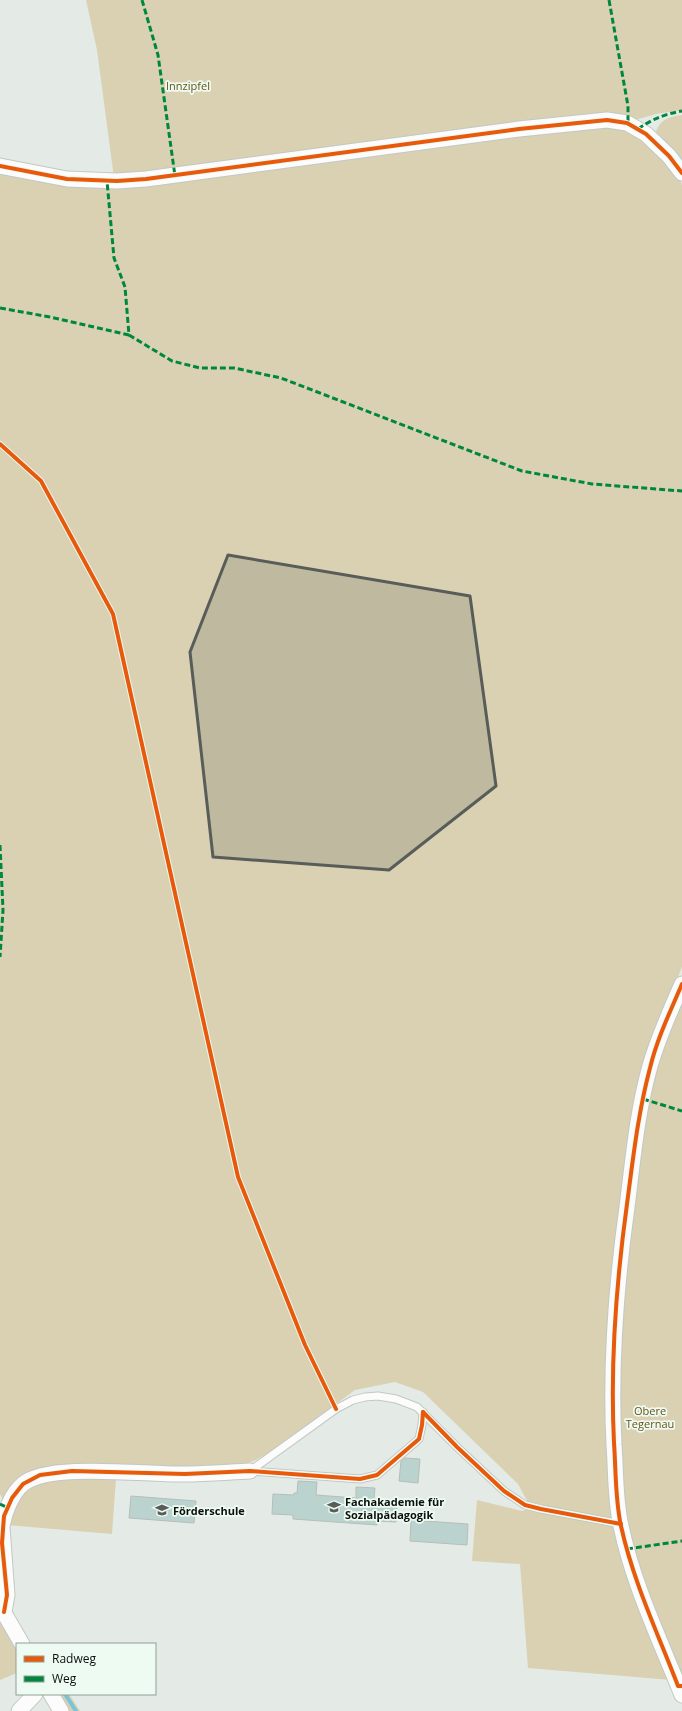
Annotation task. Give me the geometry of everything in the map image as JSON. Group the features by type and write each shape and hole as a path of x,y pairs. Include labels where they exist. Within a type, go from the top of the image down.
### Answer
{"street":[{"path":"0,166 67,179 92,181 131,180 175,176 519,129 607,120 626,123 646,134 669,156 682,173"},
{"path":"682,984 658,1039 650,1068 635,1140 620,1251 612,1376 613,1422 620,1524 641,1592 682,1695"},
{"path":"21,1643 2,1609 7,1595 2,1527 4,1516 12,1498 23,1484 40,1475 72,1471 184,1474 250,1471"},
{"path":"19,1711 34,1695"},
{"path":"52,1695 61,1711"}],"lane":[{"path":"250,1471 336,1409 366,1396 388,1397 410,1403 423,1412 457,1447 504,1490 525,1505 620,1524"},
{"path":"250,1471 360,1479 377,1475 419,1439 423,1412"}],"highlighted area":[{"path":"228,555 470,596 496,786 389,870 213,857 190,652"}],"green space":[{"name":"Innzipfel","path":"86,0 682,0 682,110 656,114 635,120 114,178 97,50"},
{"path":"682,115 682,163 655,136 656,131 664,120"},
{"path":"620,126 653,145 680,179 682,185 682,967 658,1026 636,1112 608,1464 671,1680 528,1668 520,1564 472,1561 477,1500 522,1511 531,1508 518,1484 423,1392 395,1382 355,1390 276,1448 256,1460 237,1467 191,1469 80,1465 7,1498 2,1498 0,1494 0,171 54,181"},
{"name":"Obere Tegernau","path":"682,993 682,1679 637,1561 622,1504 618,1333 643,1129 655,1068"},
{"path":"116,1478 112,1534 7,1525 21,1494 35,1484 48,1479"},
{"path":"0,1617 16,1644 16,1673 0,1680"},
{"path":"59,1695 70,1695 80,1711 68,1711"}],"building":[{"path":"405,1458 420,1459 418,1483 399,1481 401,1461"},
{"name":"Fachakademie für Sozialpädagogik","path":"298,1481 317,1482 316,1495 356,1498 356,1487 375,1488 374,1499 397,1501 396,1522 377,1521 377,1525 293,1519 293,1515 272,1514 273,1494 294,1495 294,1493 297,1493"},
{"name":"Förderschule","path":"131,1496 196,1501 194,1523 129,1518"},
{"path":"411,1520 468,1524 467,1545 410,1541"}],"waterway":[{"path":"66,1695 76,1711"}],"marked path":[{"path":"142,0 158,55 175,176"},
{"path":"609,0 628,106 627,123"},
{"path":"638,129 659,117 682,111"},
{"path":"0,308 50,317 129,335 125,287 114,258 107,181"},
{"path":"129,335 172,361 200,368 234,368 281,378 522,471 592,484 682,491"},
{"path":"0,845 3,910 0,957"},
{"path":"643,1099 682,1111"},
{"path":"0,1504 8,1508"},
{"path":"627,1549 682,1541"}],"cycle path":[{"path":"0,166 67,179 117,181 146,179 519,129 607,120 627,123 646,134 669,156 682,173"},
{"path":"0,444 41,481 113,614 238,1177 305,1345 336,1409"},
{"path":"682,984 656,1047 639,1119 623,1234 613,1353 613,1413 616,1484 621,1526 632,1567 646,1607 678,1686 682,1686"},
{"path":"423,1412 457,1447 504,1491 525,1505 621,1524"},
{"path":"4,1612 7,1595 2,1543 4,1516 12,1498 23,1484 40,1475 72,1471 185,1474 250,1471 360,1479 377,1475 419,1439 423,1412"}],"place":[{"name":"Fachakademie für Sozialpädagogik","path":"334,1507"},
{"name":"Förderschule","path":"162,1510"}]}
